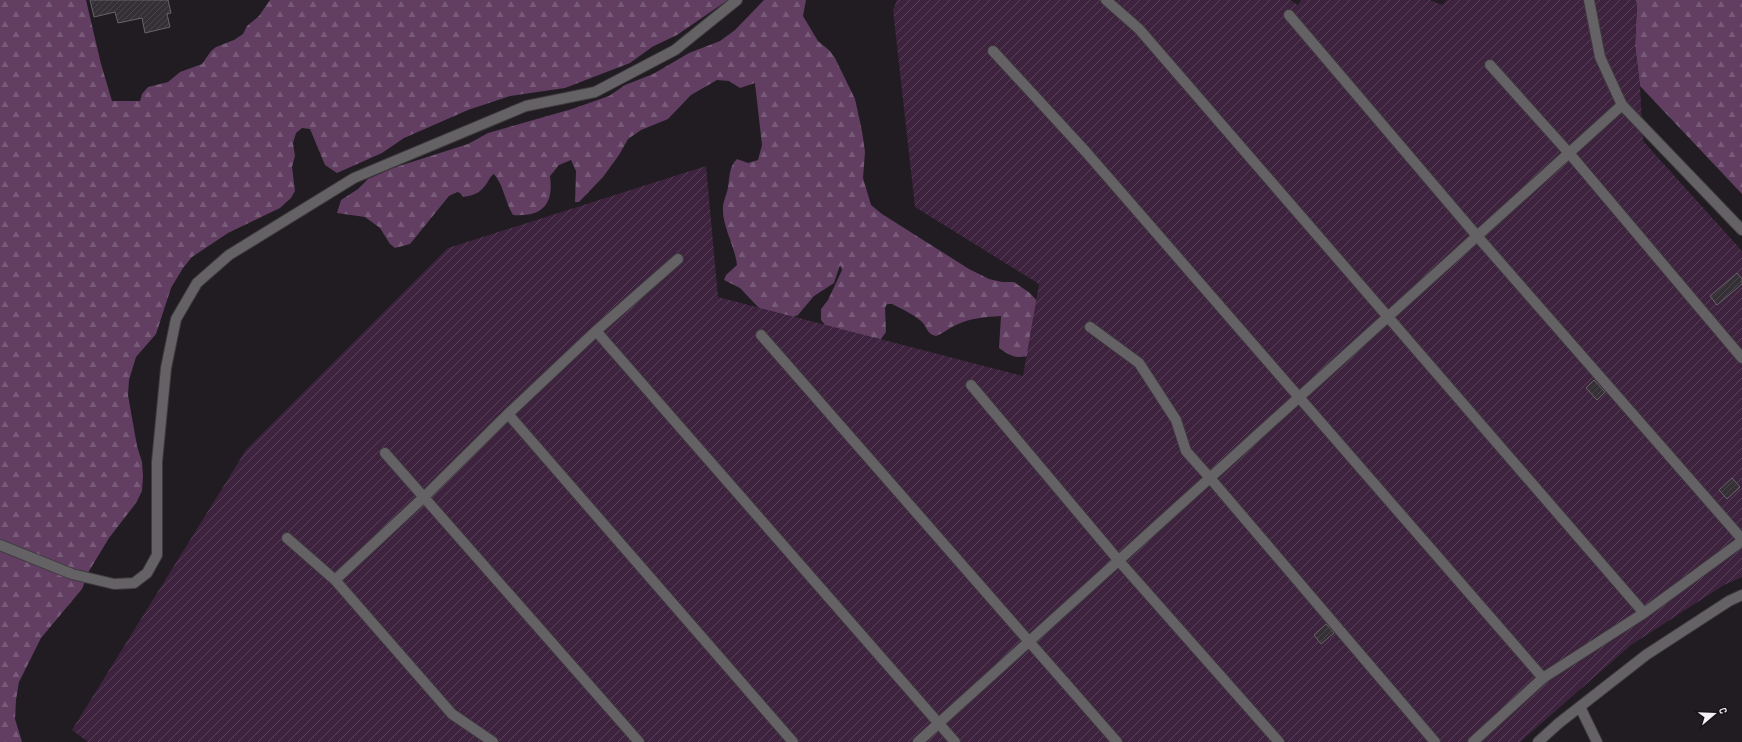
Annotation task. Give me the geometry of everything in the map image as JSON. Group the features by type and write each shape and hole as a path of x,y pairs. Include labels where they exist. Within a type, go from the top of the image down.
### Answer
{"street":[{"path":"0,545 72,574 114,584 134,583 147,573 157,555 157,462 166,368 176,319 197,283 229,255 354,178 526,106 595,92 675,50 737,0"},
{"path":"1106,0 1138,28 1387,318 1644,613"},
{"path":"1589,0 1600,57 1622,105 1742,230"},
{"path":"1289,15 1477,236 1742,540 1644,613 1543,678 1473,742"},
{"path":"993,51 1086,152 1543,678"},
{"path":"1490,65 1569,153 1742,358"},
{"path":"918,742 1622,105"},
{"path":"335,580 424,498 508,414 596,332 678,259"},
{"path":"1090,327 1139,363 1176,420 1186,451 1434,742"},
{"path":"596,332 955,742"},
{"path":"761,335 1117,742"},
{"path":"971,385 1119,561 1279,742"},
{"path":"508,414 793,742"},
{"path":"385,453 639,742"},
{"path":"287,538 335,580 452,714 494,742"},
{"path":"1538,742 1580,706 1646,655 1729,600 1742,595"},
{"path":"1580,706 1597,742"}],"green space":[{"path":"0,0 86,0 101,64 112,101 140,101 142,94 148,87 168,82 180,72 202,64 211,51 216,47 234,40 243,34 247,26 259,16 270,0 728,0 677,35 652,47 630,63 565,88 510,96 468,110 404,138 382,153 337,173 325,165 310,129 302,128 296,133 293,143 295,156 292,167 295,191 291,198 280,208 228,233 192,257 183,268 171,288 156,334 136,357 129,380 128,395 137,446 142,462 142,491 136,503 109,538 89,571 82,589 41,638 19,682 15,719 22,742 0,742"},
{"path":"764,0 806,0 803,16 818,41 830,51 835,58 855,99 865,152 863,178 871,205 882,214 969,269 989,279 1002,282 1014,282 1030,293 1038,302 1036,353 1017,357 999,348 1001,316 972,319 953,326 936,336 929,333 923,323 916,317 892,304 887,304 885,308 886,332 881,339 862,347 829,330 821,320 821,309 828,300 842,270 840,265 834,283 814,296 798,315 787,320 759,308 740,288 724,280 726,275 737,265 723,215 723,205 731,168 737,159 748,163 758,160 762,145 755,83 740,88 729,81 717,80 691,95 668,119 641,130 628,139 619,155 603,177 579,202 575,202 576,171 571,160 559,165 550,176 551,186 548,202 539,211 532,214 513,215 500,184 494,174 482,189 474,194 463,197 457,192 449,196 410,244 395,248 390,244 380,228 365,217 337,213 341,200 358,189 368,179 393,168 468,144 488,133 572,109 609,96 625,85 653,74 689,53 720,41 735,30"},
{"path":"1635,0 1742,0 1742,194 1640,86 1635,45 1637,4"}],"shaded area":[{"path":"897,0 1290,0 1298,5 1301,0 1430,0 1442,5 1447,0 1635,0 1637,4 1635,45 1640,86 1643,141 1742,251 1742,577 1724,585 1631,645 1520,742 88,742 72,730 246,450 448,248 706,166 718,297 1023,376 1039,284 915,207 893,10"}],"building":[{"path":"90,0 168,0 171,13 167,14 170,27 145,33 142,18 118,23 115,12 94,17"},
{"path":"1737,273 1742,279 1742,284 1717,305 1710,296"},
{"path":"1594,380 1605,392 1597,400 1586,388"},
{"path":"1732,478 1740,487 1727,499 1719,490"},
{"path":"1326,624 1334,633 1321,644 1314,635"}]}
